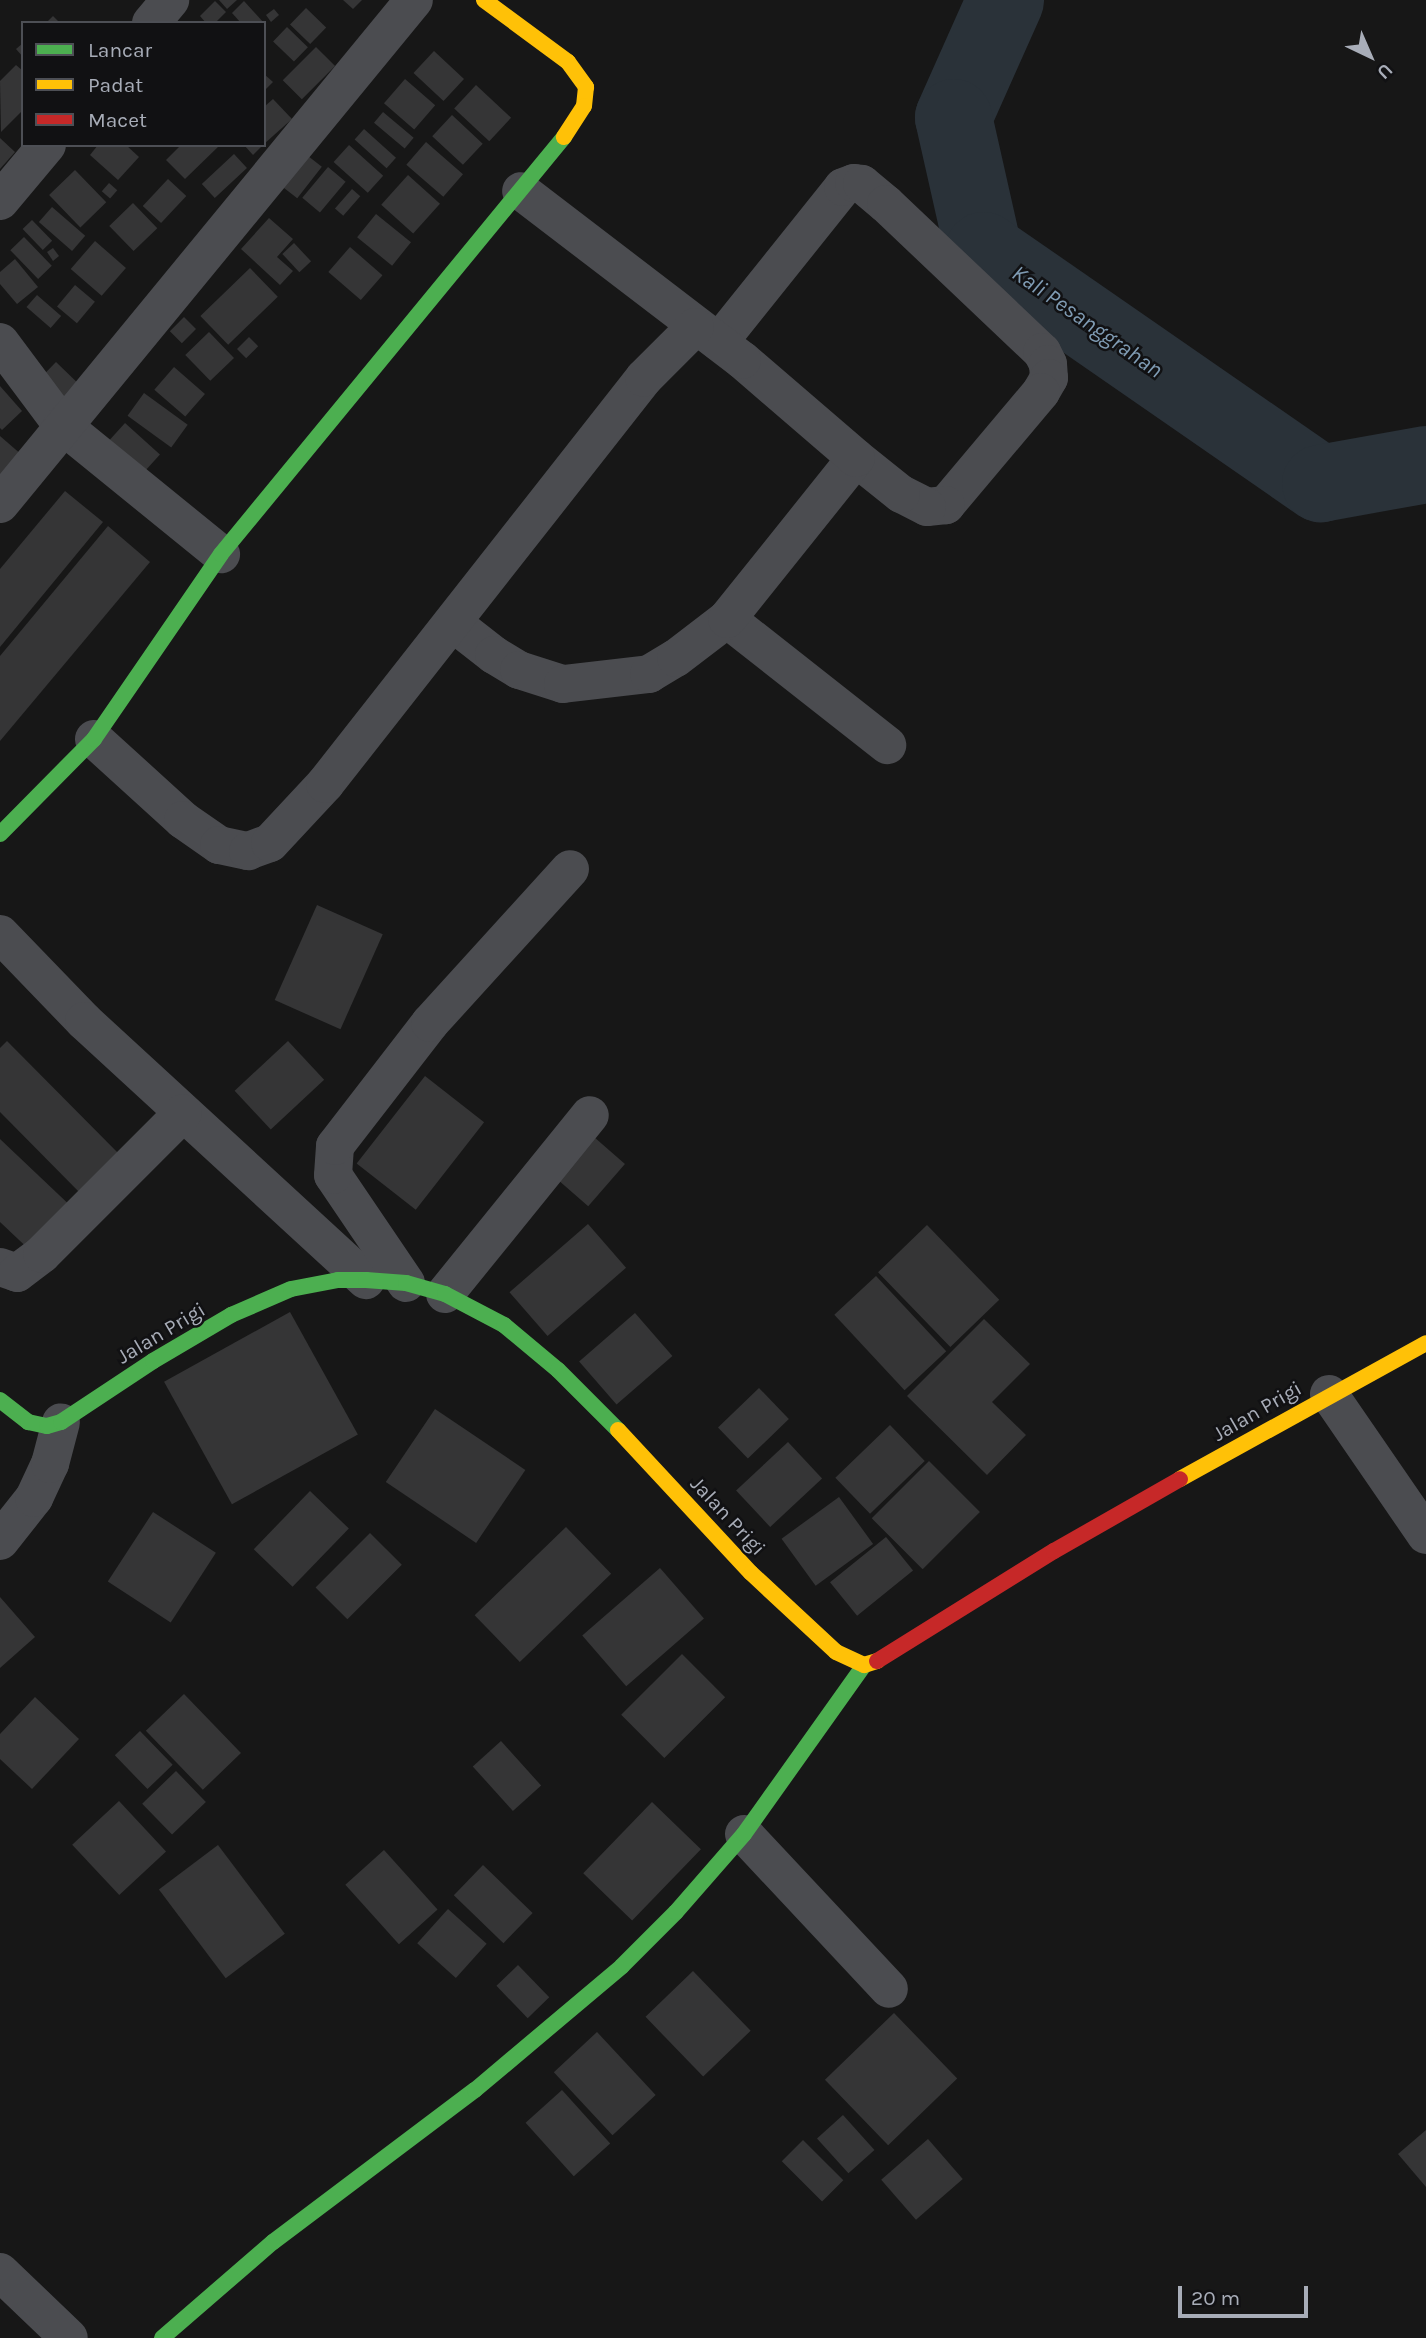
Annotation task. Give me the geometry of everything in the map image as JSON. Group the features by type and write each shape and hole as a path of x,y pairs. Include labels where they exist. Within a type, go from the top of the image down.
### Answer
{"street":[{"path":"153,21 170,0"},
{"path":"0,504 62,425 414,0"},
{"path":"0,834 94,739 221,554 572,128 584,106 586,87 568,62 484,0"},
{"path":"0,201 45,147"},
{"path":"94,739 183,820 219,845 248,851 270,843 325,785 644,379 707,335 843,187 854,183 862,184 886,204 1042,352 1048,364 1049,378 1041,392 946,505 937,508 916,502 856,458 707,335 521,191"},
{"path":"0,342 62,425 221,554"},
{"path":"453,623 494,656 519,670 564,684 649,674 676,658 727,619 856,458"},
{"path":"727,619 887,745"},
{"path":"406,1283 333,1175 335,1146 430,1023 570,869"},
{"path":"0,934 84,1021 366,1280"},
{"path":"0,1267 17,1273 42,1254 183,1113"},
{"path":"445,1294 590,1115"},
{"name":"Jalan Prigi","path":"61,1422 153,1361 231,1315 291,1289 338,1280 366,1280 406,1283 445,1294 504,1325 558,1370 656,1468 751,1573 836,1652 864,1665 886,1658 1054,1551 1329,1394 1426,1343"},
{"path":"1329,1394 1426,1535"},
{"path":"0,1400 28,1422 47,1426 61,1422"},
{"path":"0,1541 34,1498 50,1464 61,1422"},
{"path":"162,2338 273,2242 475,2090 565,2017 676,1912 744,1834 864,1665"},
{"path":"744,1834 889,1989"},
{"path":"0,2272 69,2338"}],"building":[{"path":"219,0 237,0 227,9"},
{"path":"343,0 362,0 353,9"},
{"path":"215,1 226,12 217,21 204,21 200,16"},
{"path":"244,1 262,21 239,21 232,13"},
{"path":"306,8 326,27 310,44 290,25"},
{"path":"274,9 279,15 271,22 266,15"},
{"path":"287,27 308,47 294,62 273,41"},
{"path":"316,47 335,66 302,99 283,80"},
{"path":"434,51 464,79 444,101 414,73"},
{"path":"16,65 21,69 21,112 1,132 0,81"},
{"path":"266,76 273,82 266,89"},
{"path":"405,79 435,105 414,129 384,103"},
{"path":"476,85 511,118 489,141 454,108"},
{"path":"273,99 292,119 266,142 266,105"},
{"path":"383,112 414,138 405,148 374,123"},
{"path":"452,115 483,144 463,165 432,136"},
{"path":"364,129 396,158 387,168 355,139"},
{"path":"0,138 15,152 0,169"},
{"path":"426,142 463,174 443,197 406,165"},
{"path":"349,145 383,176 368,193 334,162"},
{"path":"96,147 128,147 139,157 118,180 90,155"},
{"path":"179,147 218,147 185,179 166,160"},
{"path":"246,147 261,147 253,155"},
{"path":"299,149 322,167 297,198 274,181"},
{"path":"234,154 247,168 215,198 202,184"},
{"path":"328,167 346,182 320,212 302,198"},
{"path":"75,170 106,202 80,227 49,195"},
{"path":"408,175 440,204 413,233 381,205"},
{"path":"168,179 186,196 161,223 143,206"},
{"path":"109,183 117,190 110,199 102,191"},
{"path":"352,189 360,196 343,216 335,209"},
{"path":"133,203 157,228 134,251 109,226"},
{"path":"52,207 85,236 72,251 39,222"},
{"path":"376,214 411,242 392,266 357,237"},
{"path":"269,218 293,239 277,257 293,271 280,285 241,249"},
{"path":"32,220 52,241 43,250 23,229"},
{"path":"24,237 52,266 38,279 10,250"},
{"path":"95,241 126,268 102,296 71,269"},
{"path":"294,243 311,261 299,272 282,254"},
{"path":"350,247 382,275 361,300 328,272"},
{"path":"53,248 59,256 53,261 47,252"},
{"path":"15,259 38,287 17,304 0,284 0,272"},
{"path":"250,268 278,297 228,345 200,316"},
{"path":"75,285 95,302 77,323 57,306"},
{"path":"37,295 61,316 51,328 27,307"},
{"path":"184,317 196,329 182,343 170,331"},
{"path":"209,332 234,358 210,381 185,355"},
{"path":"249,337 258,346 246,358 237,349"},
{"path":"56,362 79,384 64,400 41,378"},
{"path":"174,367 205,394 185,417 154,390"},
{"path":"0,386 22,411 2,430 0,428"},
{"path":"144,393 188,425 171,447 128,416"},
{"path":"125,423 160,454 143,473 108,442"},
{"path":"0,436 30,462 0,481"},
{"path":"65,491 103,522 0,647 0,569"},
{"path":"108,526 150,562 0,741 0,656"},
{"path":"317,905 383,934 340,1029 275,1000"},
{"path":"7,1041 124,1159 85,1198 0,1112 0,1048"},
{"path":"288,1041 324,1080 271,1130 235,1091"},
{"path":"425,1076 484,1122 416,1210 357,1163"},
{"path":"594,1137 625,1164 588,1206 557,1179"},
{"path":"0,1139 77,1212 36,1256 0,1222"},
{"path":"588,1224 626,1268 548,1336 510,1292"},
{"path":"927,1225 999,1300 950,1347 878,1272"},
{"path":"876,1276 946,1351 905,1390 834,1315"},
{"path":"290,1312 358,1434 232,1504 164,1382"},
{"path":"635,1313 672,1356 617,1405 579,1362"},
{"path":"984,1319 1030,1364 992,1402 1026,1435 987,1475 907,1396"},
{"path":"759,1388 789,1419 748,1459 718,1428"},
{"path":"435,1409 525,1470 476,1543 386,1482"},
{"path":"890,1425 925,1461 870,1514 835,1478"},
{"path":"788,1442 822,1479 770,1527 736,1490"},
{"path":"929,1461 980,1512 923,1569 872,1518"},
{"path":"310,1491 349,1529 293,1587 254,1549"},
{"path":"839,1497 873,1544 816,1586 782,1539"},
{"path":"153,1512 216,1553 171,1622 108,1582"},
{"path":"566,1527 611,1574 520,1662 475,1615"},
{"path":"370,1533 402,1565 347,1619 316,1587"},
{"path":"886,1537 913,1570 857,1616 830,1582"},
{"path":"660,1568 704,1619 626,1686 582,1636"},
{"path":"0,1597 35,1637 0,1668"},
{"path":"682,1654 725,1697 664,1758 621,1715"},
{"path":"184,1694 241,1753 203,1790 146,1731"},
{"path":"35,1697 79,1739 32,1789 0,1759 0,1734"},
{"path":"140,1731 173,1765 147,1789 115,1755"},
{"path":"501,1741 541,1786 513,1811 473,1766"},
{"path":"176,1771 206,1802 172,1835 142,1804"},
{"path":"119,1801 166,1851 119,1895 72,1845"},
{"path":"652,1802 701,1849 632,1920 583,1873"},
{"path":"218,1845 285,1934 226,1978 159,1890"},
{"path":"384,1850 438,1909 399,1944 345,1885"},
{"path":"483,1865 533,1913 503,1943 454,1895"},
{"path":"448,1909 487,1944 456,1978 417,1943"},
{"path":"518,1965 549,1997 528,2018 496,1986"},
{"path":"693,1971 751,2031 703,2077 646,2017"},
{"path":"894,2013 957,2078 888,2145 825,2080"},
{"path":"597,2032 656,2095 613,2135 554,2072"},
{"path":"562,2090 610,2144 574,2176 526,2123"},
{"path":"843,2115 874,2150 848,2173 817,2138"},
{"path":"1426,2130 1426,2187 1398,2154"},
{"path":"928,2139 963,2179 916,2220 881,2180"},
{"path":"803,2140 843,2180 822,2202 782,2161"}],"waterway":[{"name":"Kali Pesanggrahan","path":"1005,0 953,117 983,250 1320,483 1426,464"}],"traffic: fast":[{"path":"0,834 94,739 221,554 564,137"},
{"path":"0,1400 28,1422 47,1426 61,1422 153,1361 231,1315 291,1289 338,1280 366,1280 406,1283 445,1294 504,1325 558,1370 618,1430"},
{"path":"162,2338 273,2242 475,2090 622,1966 676,1912 744,1834 864,1665"}],"traffic: slow":[{"path":"484,0 568,62 586,87 584,106 564,137"},
{"path":"1180,1479 1426,1343"},
{"path":"618,1430 751,1573 836,1652 864,1665 877,1661"}],"traffic: jam":[{"path":"877,1661 1054,1551 1180,1479"}]}
